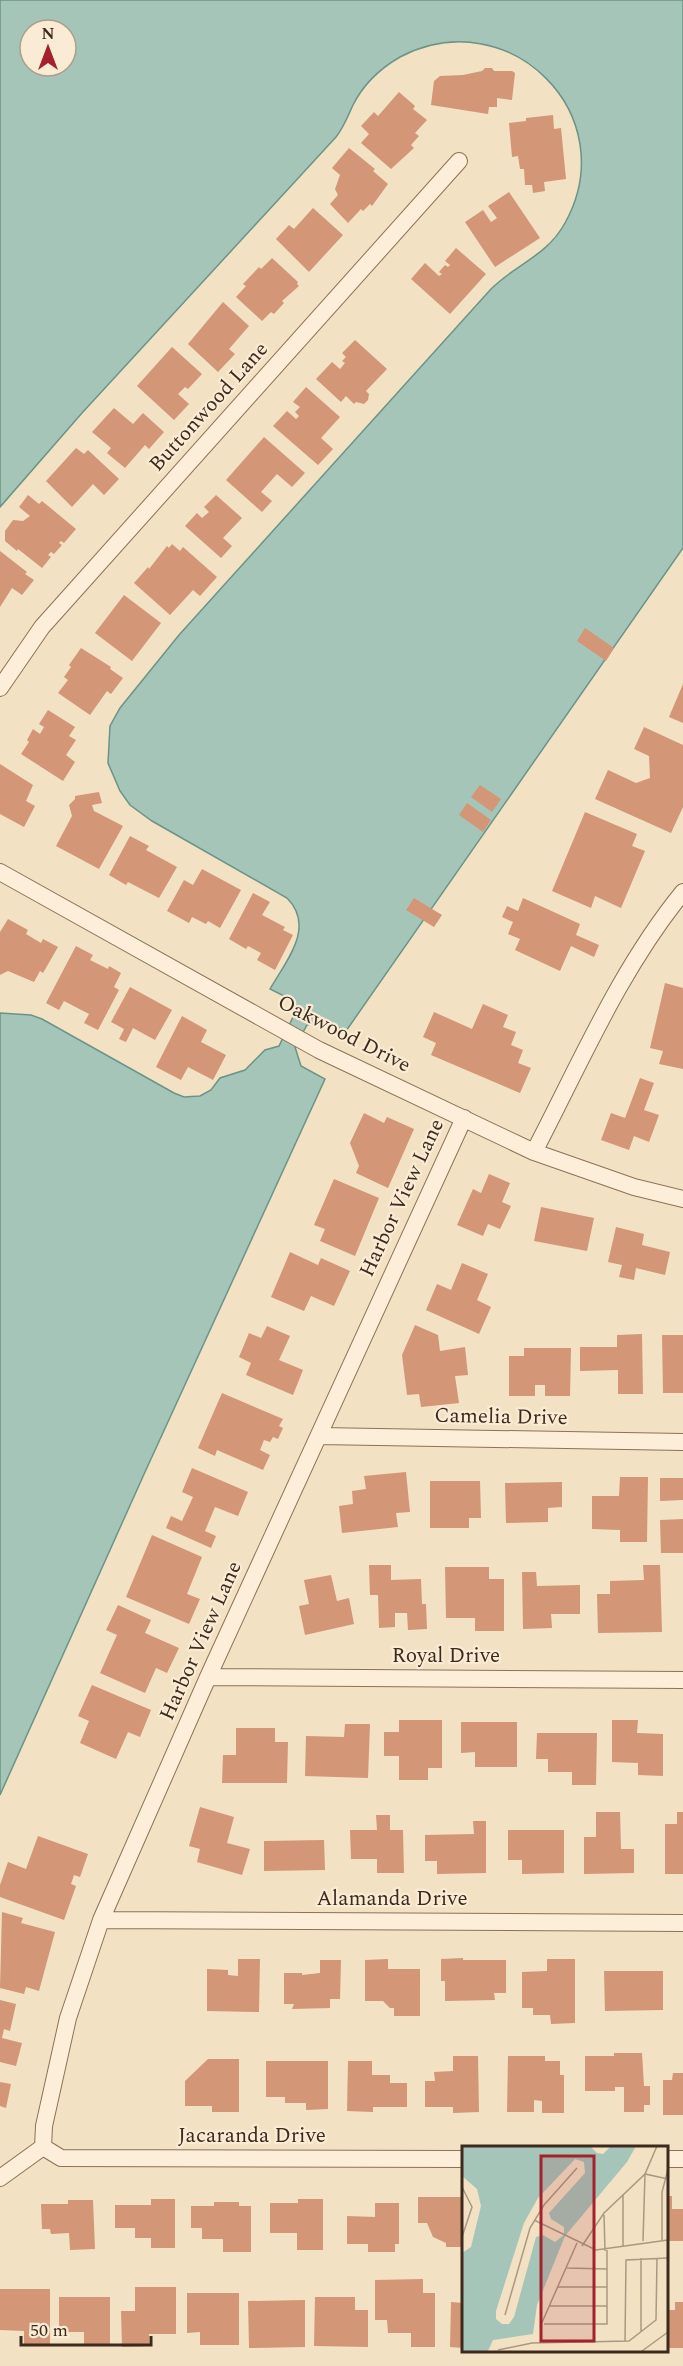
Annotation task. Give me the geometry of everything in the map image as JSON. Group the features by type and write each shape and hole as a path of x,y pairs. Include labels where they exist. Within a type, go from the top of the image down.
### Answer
{"street":[{"name":"Buttonwood Lane","path":"0,688 42,627 459,161"},
{"name":"Oakwood Drive","path":"0,872 319,1050 534,1152 634,1187 683,1199"},
{"path":"534,1152 624,978 658,922 683,892"},
{"name":"Harbor View Lane","path":"44,2147 44,2126 69,2018 101,1920 208,1677 464,1118"},
{"name":"Camelia Drive","path":"319,1436 683,1442"},
{"name":"Royal Drive","path":"208,1677 683,1680"},
{"name":"Alamanda Drive","path":"101,1920 683,1923"},
{"path":"0,2178 44,2147"},
{"name":"Jacaranda Drive","path":"44,2147 61,2158 462,2159"}],"shaded area":[{"path":"0,0 683,0 683,548 346,1031 324,1022 307,1025 295,1047 301,1066 325,1079 0,1795 0,1013 31,1015 42,1019 184,1097 200,1096 211,1090 220,1078 245,1070 265,1050 279,1046 294,1015 290,999 270,989 290,956 299,932 299,921 295,909 287,898 152,821 130,805 120,791 108,763 110,726 120,708 179,635 491,289 540,252 558,234 565,223 580,183 580,143 568,108 546,78 516,56 480,44 441,43 400,57 373,78 353,105 336,137 82,413 0,507"}],"building":[{"path":"485,68 515,73 512,100 497,98 497,107 489,107 488,114 431,105 434,81 440,76 463,75 482,71"},
{"path":"399,92 415,106 413,109 427,120 415,133 419,136 411,145 414,148 391,169 361,143 369,134 361,126 374,112 378,116"},
{"path":"553,115 554,129 561,128 566,179 544,182 545,191 533,193 532,185 525,185 524,169 520,169 518,156 512,157 509,123 526,121 526,118"},
{"path":"349,148 375,169 373,171 388,184 372,206 370,204 363,211 361,209 348,223 330,204 338,195 335,189 340,175 332,168"},
{"path":"509,192 540,238 495,267 465,222 483,210 491,222 497,218 488,206"},
{"path":"313,208 343,235 309,272 276,239 289,225 294,229"},
{"path":"456,248 486,274 450,314 411,279 425,263 439,276 442,274 439,272 445,265 448,267 450,265 445,261"},
{"path":"272,258 298,282 299,286 282,301 284,303 274,314 271,312 262,321 236,297 246,286 243,284 259,267 261,269"},
{"path":"223,302 249,326 229,349 235,354 218,372 188,344"},
{"path":"355,340 387,369 366,391 369,394 364,404 356,402 354,404 346,396 341,402 316,379 332,362 340,369 346,357 342,353"},
{"path":"172,347 202,374 188,389 185,387 178,394 189,404 174,420 137,386"},
{"path":"306,387 340,417 321,438 333,449 318,465 273,426 287,411 296,419 299,416 295,412 300,407 293,402"},
{"path":"114,408 133,424 143,413 164,432 149,449 145,445 125,468 107,453 111,448 92,432"},
{"path":"264,437 305,473 292,487 277,474 261,492 272,501 262,512 226,480"},
{"path":"76,448 84,454 88,450 119,479 104,495 93,484 72,507 46,481"},
{"path":"28,495 39,504 42,501 76,529 64,543 61,541 59,543 62,545 54,554 51,552 48,555 51,557 42,568 5,541 5,531 13,520 23,521 30,516 19,507"},
{"path":"216,495 242,518 223,538 232,546 221,558 185,526 197,513 202,518 209,512 204,507"},
{"path":"172,544 180,551 183,547 217,577 200,596 193,590 170,615 134,583 148,567 149,569 167,546 169,548"},
{"path":"0,551 34,580 22,595 12,588 0,607"},
{"path":"124,595 161,623 132,661 95,633"},
{"path":"585,628 614,648 606,661 577,641"},
{"path":"81,648 111,667 110,669 123,678 111,694 107,691 90,715 58,693 68,680 64,677"},
{"path":"683,684 683,723 669,717"},
{"path":"48,710 75,727 69,736 76,740 66,755 75,762 63,781 21,754 29,742 27,740 33,729 40,734 44,727 39,724"},
{"path":"644,727 683,745 683,807 671,833 595,799 608,770 636,783 650,778 649,756 634,749"},
{"path":"0,764 33,785 26,801 35,806 24,827 0,814"},
{"path":"480,785 501,799 492,812 471,797"},
{"path":"99,792 102,803 92,805 94,811 123,826 99,869 56,846 72,816 69,805 75,796"},
{"path":"467,803 491,820 483,832 459,815"},
{"path":"585,812 637,834 632,846 645,851 621,908 595,896 591,908 552,891"},
{"path":"130,836 149,846 146,850 177,867 159,898 128,882 126,885 109,875"},
{"path":"202,869 241,890 220,928 208,921 206,924 192,917 189,923 167,911 184,880 193,885"},
{"path":"253,893 270,902 262,915 285,927 283,930 293,935 275,970 257,960 261,953 248,946 246,949 229,939"},
{"path":"414,898 442,915 434,927 406,910"},
{"path":"523,898 580,924 576,935 599,945 594,957 571,946 560,971 515,950 520,939 508,934 513,922 502,917 507,906 518,911"},
{"path":"8,919 28,930 26,934 41,943 43,939 58,947 43,973 40,971 34,982 8,971 0,975 0,932"},
{"path":"76,946 93,955 90,960 108,969 109,966 121,973 114,987 119,990 98,1030 84,1023 89,1014 64,1001 59,1010 46,1003"},
{"path":"665,983 683,988 683,1069 659,1064 663,1051 650,1048"},
{"path":"130,987 172,1010 155,1040 133,1028 126,1042 119,1039 124,1029 111,1022"},
{"path":"483,1004 508,1015 503,1027 516,1032 511,1045 523,1050 518,1063 531,1068 520,1093 431,1055 436,1043 423,1037 434,1012 472,1029"},
{"path":"182,1016 207,1030 201,1042 226,1055 213,1080 188,1067 181,1080 156,1067"},
{"path":"640,1078 654,1083 644,1110 659,1115 649,1142 634,1136 629,1150 601,1140 611,1113 625,1118"},
{"path":"364,1113 384,1123 387,1117 414,1129 388,1188 356,1173 359,1166 350,1143"},
{"path":"489,1174 510,1183 502,1202 511,1206 500,1229 488,1224 483,1236 457,1225 473,1189 481,1193"},
{"path":"334,1179 379,1198 355,1256 320,1241 325,1229 314,1225"},
{"path":"541,1207 594,1218 587,1251 534,1241"},
{"path":"616,1227 644,1234 642,1245 670,1252 665,1275 636,1268 634,1280 619,1277 622,1265 608,1262"},
{"path":"290,1252 318,1265 321,1258 350,1271 334,1306 311,1296 304,1311 271,1297"},
{"path":"462,1263 488,1274 477,1300 491,1307 479,1334 426,1310 437,1284 451,1290"},
{"path":"415,1325 438,1335 440,1351 465,1347 468,1375 455,1376 459,1403 421,1407 419,1394 407,1395 402,1355"},
{"path":"267,1326 290,1336 279,1360 303,1370 293,1395 246,1375 251,1363 239,1357 249,1333 261,1338"},
{"path":"642,1334 643,1394 618,1394 618,1370 580,1371 580,1347 617,1347 617,1335"},
{"path":"662,1335 683,1335 683,1393 663,1393"},
{"path":"524,1348 571,1348 570,1396 545,1396 545,1385 535,1385 535,1396 509,1396 509,1356 524,1356"},
{"path":"222,1393 283,1419 279,1426 283,1428 278,1439 273,1437 270,1442 264,1440 260,1450 270,1455 263,1470 217,1450 215,1456 198,1448"},
{"path":"192,1468 248,1492 238,1516 215,1507 205,1531 216,1536 211,1548 166,1528 171,1516 182,1521 193,1497 182,1492"},
{"path":"406,1472 410,1512 396,1513 398,1527 342,1533 339,1506 353,1504 352,1491 366,1489 364,1476"},
{"path":"620,1477 648,1477 647,1542 620,1542 620,1530 592,1529 592,1496 619,1496"},
{"path":"660,1478 683,1478 683,1500 660,1501"},
{"path":"430,1481 480,1481 481,1518 469,1518 469,1528 430,1528"},
{"path":"562,1482 562,1507 548,1508 548,1522 506,1523 505,1483"},
{"path":"683,1519 683,1553 661,1553 660,1520"},
{"path":"152,1535 202,1557 187,1594 200,1599 189,1624 126,1597"},
{"path":"369,1565 391,1565 391,1580 421,1579 422,1604 426,1604 427,1629 408,1630 407,1613 395,1613 395,1627 379,1628 378,1595 370,1595"},
{"path":"643,1565 660,1565 662,1632 598,1633 597,1594 610,1594 610,1581 644,1580"},
{"path":"445,1567 489,1567 489,1579 504,1579 504,1631 475,1631 475,1618 446,1618"},
{"path":"522,1572 536,1572 537,1586 580,1585 580,1614 551,1614 552,1628 523,1629"},
{"path":"331,1575 337,1601 349,1598 354,1624 305,1635 299,1606 309,1604 304,1580"},
{"path":"118,1605 151,1620 145,1633 179,1648 167,1673 156,1668 145,1693 100,1673 117,1635 106,1630"},
{"path":"92,1685 151,1710 140,1737 128,1732 116,1759 80,1743 89,1721 78,1716"},
{"path":"399,1720 442,1720 442,1768 428,1768 428,1780 399,1780 399,1756 384,1756 384,1732 399,1732"},
{"path":"612,1720 638,1720 637,1733 663,1734 663,1776 638,1775 638,1763 612,1762"},
{"path":"461,1722 517,1722 517,1767 475,1767 475,1752 461,1753"},
{"path":"345,1724 370,1724 368,1778 305,1776 306,1736 344,1737"},
{"path":"236,1728 275,1728 275,1742 288,1742 287,1783 222,1783 223,1755 236,1755"},
{"path":"537,1733 597,1733 596,1785 572,1785 572,1772 548,1772 548,1759 536,1759"},
{"path":"200,1807 234,1817 227,1843 250,1849 242,1875 197,1862 200,1849 189,1846"},
{"path":"596,1812 620,1812 621,1849 634,1849 634,1873 584,1874 584,1837 596,1837"},
{"path":"677,1812 683,1812 683,1874 665,1874 665,1824 677,1824"},
{"path":"376,1815 390,1815 390,1830 403,1830 404,1873 377,1873 377,1859 351,1859 350,1830 377,1830"},
{"path":"473,1821 486,1821 486,1873 437,1874 437,1861 425,1861 425,1835 474,1834"},
{"path":"508,1830 564,1830 564,1873 522,1874 522,1860 508,1860"},
{"path":"38,1836 88,1854 80,1877 74,1875 71,1884 76,1886 64,1920 0,1897 0,1885 8,1862 26,1869"},
{"path":"324,1840 325,1870 264,1871 264,1841"},
{"path":"2,1912 23,1918 21,1923 55,1932 39,1991 26,1987 24,1994 0,1988"},
{"path":"463,1958 463,1960 506,1960 506,1993 494,1993 495,2000 445,2001 445,1981 441,1981 441,1959"},
{"path":"238,1959 260,1959 259,2012 207,2011 207,1969 228,1970 228,1975 238,1976"},
{"path":"388,1959 388,1969 420,1969 420,2016 394,2016 394,2008 390,2008 383,2001 365,2001 365,1960"},
{"path":"547,1959 575,1959 575,2023 551,2024 550,2015 533,2015 533,2008 522,2008 522,1972 547,1971"},
{"path":"320,1960 341,1960 340,1999 330,1999 330,2008 292,2009 294,2004 284,2004 284,1973 302,1973 302,1975 320,1973"},
{"path":"604,1971 663,1971 663,2010 605,2011"},
{"path":"0,2000 16,2004 10,2031 4,2029 2,2038 22,2043 16,2066 0,2062"},
{"path":"614,2053 642,2053 644,2086 650,2086 650,2105 644,2105 644,2112 624,2112 624,2087 615,2087 615,2091 585,2091 585,2056 614,2056"},
{"path":"453,2056 478,2056 479,2112 453,2113 453,2107 425,2107 425,2081 435,2081 434,2072 453,2071"},
{"path":"508,2056 545,2056 545,2061 560,2061 560,2075 564,2075 564,2113 542,2113 542,2101 534,2100 534,2112 507,2112"},
{"path":"208,2059 239,2059 239,2112 212,2112 212,2106 185,2106 185,2081"},
{"path":"266,2061 328,2061 328,2109 306,2110 306,2103 285,2103 285,2097 266,2097"},
{"path":"348,2061 372,2061 372,2075 390,2075 390,2083 407,2083 407,2107 373,2107 373,2112 347,2111"},
{"path":"673,2073 683,2073 683,2115 663,2115 663,2080 672,2080"},
{"path":"0,2082 11,2084 6,2108 0,2106"},
{"path":"668,2196 672,2196 672,2209 683,2209 683,2241 669,2241 669,2249"},
{"path":"418,2197 462,2197 462,2247 446,2247 446,2243 433,2237 427,2223 418,2223"},
{"path":"151,2199 175,2199 175,2248 151,2248 151,2238 135,2238 135,2228 115,2228 115,2205 151,2205"},
{"path":"298,2199 323,2199 323,2250 297,2250 297,2233 270,2233 270,2203 298,2203"},
{"path":"68,2200 93,2200 95,2249 70,2250 69,2233 51,2234 50,2229 42,2229 41,2204 68,2204"},
{"path":"214,2202 239,2202 239,2206 251,2206 251,2252 223,2252 223,2239 202,2239 202,2228 191,2228 191,2206 214,2206"},
{"path":"375,2203 399,2203 399,2244 395,2244 395,2252 368,2252 368,2244 347,2244 347,2216 375,2217"},
{"path":"423,2279 423,2293 435,2293 435,2347 411,2347 411,2333 388,2333 387,2320 375,2320 375,2280"},
{"path":"135,2287 176,2287 176,2334 149,2334 149,2346 122,2347 121,2311 135,2311"},
{"path":"0,2289 50,2289 50,2345 24,2344 24,2331 0,2330"},
{"path":"187,2293 239,2293 239,2345 200,2345 200,2332 187,2333"},
{"path":"59,2297 110,2297 110,2344 84,2344 84,2332 59,2332"},
{"path":"315,2297 355,2297 355,2310 368,2310 368,2347 314,2346"},
{"path":"305,2300 305,2347 249,2348 248,2301"},
{"path":"451,2302 462,2303 462,2348 450,2347"},
{"path":"675,2302 683,2302 683,2348 668,2348 668,2310 675,2310"}]}
